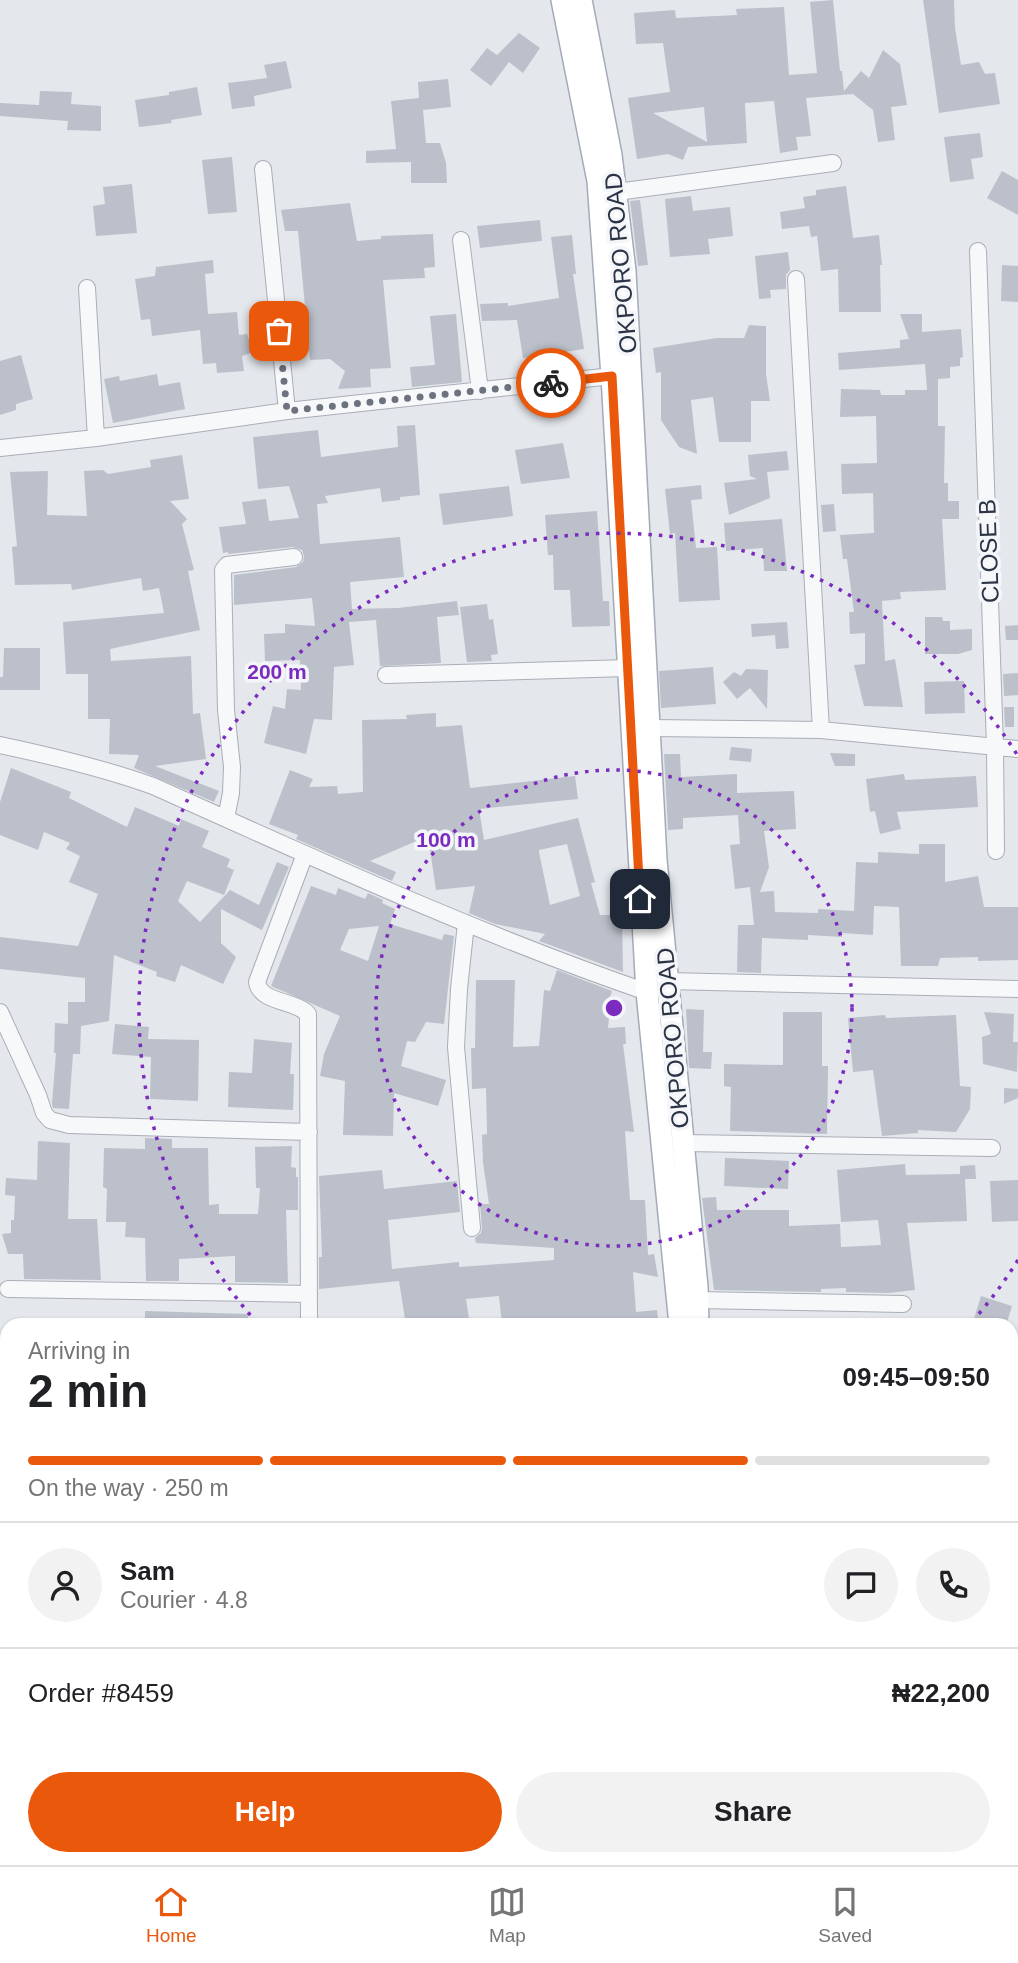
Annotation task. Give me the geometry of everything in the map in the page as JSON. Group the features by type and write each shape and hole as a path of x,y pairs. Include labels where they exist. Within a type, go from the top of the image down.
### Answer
{"main road":[{"name":"OKPORO ROAD","path":"562,0 598,181 612,376 647,992 679,1318"},
{"name":"OKPORO ROAD","path":"581,0 617,192 625,271 656,860 698,1318"}],"street":[{"path":"617,192 834,163"},
{"path":"262,169 287,411"},
{"path":"461,240 480,391"},
{"name":"CLOSE B","path":"978,251 995,746 996,851"},
{"path":"796,279 821,730"},
{"path":"87,289 96,438"},
{"path":"0,448 96,438 287,411 612,376"},
{"path":"226,818 232,767 226,710 223,570 227,565 294,557"},
{"path":"386,675 628,667"},
{"path":"649,728 821,730 1018,749"},
{"path":"0,745 114,771 466,923 562,962 647,992"},
{"path":"306,854 257,987 264,994 303,1009 308,1014 309,1318"},
{"path":"466,923 459,989 457,1060 472,1228"},
{"path":"667,981 1017,989"},
{"path":"0,1012 44,1113 50,1120 69,1125 309,1132"},
{"path":"683,1143 992,1148"},
{"path":"8,1289 309,1294"},
{"path":"697,1300 903,1304"}],"building":[{"path":"833,0 844,91 861,71 869,78 883,50 900,64 907,105 891,107 895,140 878,142 873,110 853,94 806,98 811,136 796,137 798,150 780,153 774,101 745,103 747,143 688,147 683,160 668,154 637,159 628,98 670,92 663,43 636,44 634,13 675,10 676,18 737,15 736,9 784,7 789,75 817,73 810,2","holes":["704,107 707,142 653,113"]},
{"path":"923,0 954,0 961,65 979,62 985,74 995,73 1000,104 939,113"},
{"path":"519,33 540,48 523,73 509,62 491,86 470,70 487,48 497,55"},
{"path":"286,61 292,88 254,96 255,106 232,109 228,83 267,78 264,65"},
{"path":"448,79 451,107 423,110 426,143 440,143 446,163 447,183 411,183 411,162 366,163 366,151 396,149 391,101 419,98 418,82"},
{"path":"197,87 202,115 171,120 172,123 139,127 135,100"},
{"path":"40,91 72,92 71,104 101,106 101,131 67,130 68,121 0,116 0,103 39,105"},
{"path":"980,133 983,157 971,159 974,179 950,182 944,137"},
{"path":"232,157 237,212 208,214 202,160"},
{"path":"1002,171 1018,180 1018,215 987,198"},
{"path":"132,184 137,233 96,236 93,206 105,204 103,187"},
{"path":"846,186 853,238 879,235 882,265 881,312 839,312 838,269 821,271 817,236 811,237 809,226 782,229 780,212 805,208 803,197 816,195 816,190"},
{"path":"691,196 693,211 730,207 733,236 708,239 710,254 670,257 665,199"},
{"path":"640,200 648,265 638,266 630,201"},
{"path":"350,203 357,241 381,239 381,236 433,234 435,267 424,268 425,278 383,280 391,368 370,369 371,387 338,389 345,371 330,359 310,360 298,231 285,231 281,210"},
{"path":"540,220 542,241 480,248 477,226"},
{"path":"572,235 576,274 573,274 584,349 523,358 517,320 482,321 480,304 508,303 508,306 559,298 551,237"},
{"path":"788,252 790,270 786,275 786,289 770,290 771,298 759,299 755,256"},
{"path":"213,260 214,273 205,274 208,314 237,312 239,335 247,334 253,352 242,356 244,371 217,373 216,363 203,364 200,330 152,336 150,319 141,320 135,279 155,276 156,267"},
{"path":"1002,265 1018,266 1018,302 1001,301"},
{"path":"456,314 462,382 412,387 410,367 435,365 430,316"},
{"path":"900,314 922,314 922,332 961,329 963,357 960,358 960,366 950,367 950,378 938,379 938,426 945,426 944,483 948,483 948,501 959,501 959,519 942,519 946,590 900,592 901,599 882,601 885,661 895,659 903,707 864,706 854,665 865,664 865,633 850,634 849,612 854,612 847,559 843,559 840,535 874,533 873,493 842,494 841,464 877,463 876,416 840,417 841,389 880,390 881,395 905,395 905,390 927,390 925,364 839,370 838,353 900,348 900,340 909,339"},
{"path":"749,325 766,326 766,374 770,401 751,401 751,442 719,442 713,397 691,400 697,454 679,447 661,420 661,372 656,373 653,348 717,338 744,338"},
{"path":"21,355 33,399 16,404 16,410 0,415 0,361"},
{"path":"157,374 159,386 180,382 185,409 113,423 104,379 119,376 120,381"},
{"path":"415,425 420,495 382,502 380,488 325,496 328,503 317,504 320,544 400,537 404,577 350,582 352,609 398,608 457,601 459,615 437,617 441,663 380,666 376,620 349,622 354,665 334,667 332,720 314,719 306,754 264,743 273,706 285,709 287,689 301,690 300,660 265,661 264,634 285,633 285,624 315,626 312,598 234,605 234,575 296,567 303,562 304,556 302,550 293,547 223,553 219,527 246,524 242,502 266,499 269,521 299,518 289,486 258,489 253,437 318,430 321,457 398,447 397,426"},
{"path":"563,443 570,478 521,484 515,450"},
{"path":"787,451 789,470 767,472 770,498 729,515 724,483 757,479 750,476 748,455"},
{"path":"182,455 189,499 170,501 187,519 182,524 194,570 188,571 200,630 110,649 111,661 191,656 193,714 200,713 206,759 155,766 219,791 214,802 134,768 139,755 109,754 110,719 88,719 88,674 66,674 63,622 164,613 159,588 143,591 141,578 72,590 71,584 15,585 12,547 17,546 10,472 48,471 47,515 87,516 84,471 103,470 108,474 151,467 150,460"},
{"path":"701,485 702,499 691,500 696,548 717,547 720,600 679,602 675,533 670,534 665,489"},
{"path":"509,486 513,516 443,525 439,494"},
{"path":"834,504 836,531 823,532 821,505"},
{"path":"597,511 603,601 609,601 610,626 572,627 570,590 554,590 553,555 548,555 545,515"},
{"path":"782,519 787,571 764,571 763,548 726,551 724,523"},
{"path":"487,604 489,620 493,619 498,654 491,655 492,661 467,662 460,607"},
{"path":"925,617 942,617 943,621 950,621 950,630 972,629 972,650 958,654 925,654"},
{"path":"787,622 789,648 776,649 775,635 752,637 751,624"},
{"path":"1018,625 1018,640 1006,640 1005,626"},
{"path":"4,648 40,648 40,690 0,690"},
{"path":"713,667 716,704 661,708 659,671"},
{"path":"746,669 768,670 767,709 750,688 737,699 723,682 734,672 741,676"},
{"path":"1018,673 1018,695 1004,696 1003,674"},
{"path":"964,681 965,713 925,714 924,682"},
{"path":"1004,707 1014,707 1014,727 1005,727"},
{"path":"436,713 436,727 462,725 470,788 575,776 578,799 479,809 484,840 578,818 595,882 591,883 600,915 622,915 623,972 539,941 545,934 495,924 469,913 475,886 436,890 428,836 370,861 396,872 392,881 296,839 298,835 269,824 290,770 313,779 309,787 337,786 338,794 363,792 362,720 407,719 406,715","holes":["567,844 580,896 550,905 539,850"]},
{"path":"731,747 752,749 751,762 729,760"},
{"path":"830,753 855,754 855,766 835,766"},
{"path":"664,754 680,754 681,777 737,774 737,793 794,791 796,829 764,831 769,867 760,892 774,891 775,912 818,913 818,909 854,911 856,862 878,863 878,852 919,854 919,844 945,844 945,882 978,876 984,907 1018,907 1018,960 940,958 938,966 901,966 899,907 874,906 873,935 808,935 808,940 762,938 761,973 737,972 738,925 754,925 750,887 735,889 730,845 740,844 738,815 683,818 683,829 668,830"},
{"path":"11,768 71,792 69,798 127,827 135,807 179,826 181,819 209,831 202,847 230,859 227,867 234,870 224,895 187,881 178,901 200,922 230,890 259,905 277,862 289,867 262,930 221,909 221,943 236,957 223,984 181,965 175,982 156,976 157,972 114,955 109,1021 81,1026 80,1054 73,1054 69,1109 53,1108 52,1103 56,1053 55,1023 68,1024 68,1002 85,1002 85,978 0,969 0,937 78,946 98,894 69,882 80,856 66,849 70,843 44,832 38,850 0,835 0,802"},
{"path":"904,774 905,780 976,776 978,807 897,812 901,829 880,834 875,811 870,812 866,779"},
{"path":"311,886 336,895 338,888 365,899 368,893 395,909 390,924 442,940 444,934 454,936 444,1024 426,1022 415,1042 407,1041 401,1066 446,1080 438,1106 394,1093 393,1136 343,1135 345,1081 320,1076 324,1054 340,1016 271,986","holes":["379,926 368,961 340,950 349,929"]},
{"path":"557,970 612,991 607,1006 610,1007 608,1028 625,1027 626,1044 623,1044 634,1132 625,1131 630,1200 645,1200 648,1255 654,1254 658,1277 633,1272 636,1312 657,1310 658,1318 501,1318 499,1296 466,1299 469,1318 405,1318 399,1281 319,1289 319,1257 322,1257 319,1176 382,1170 384,1189 457,1181 460,1212 388,1220 392,1269 459,1262 459,1267 554,1260 554,1248 476,1243 475,1238 482,1228 480,1204 489,1204 482,1135 487,1134 486,1088 472,1089 471,1048 475,1048 476,980 515,980 513,1047 539,1046 544,990 550,991"},
{"path":"686,1009 704,1010 703,1052 712,1052 711,1069 689,1068"},
{"path":"783,1012 822,1012 822,1066 828,1066 827,1134 730,1131 731,1087 724,1086 724,1064 783,1065"},
{"path":"984,1012 1014,1014 1013,1042 1018,1042 1017,1072 983,1064 982,1037 991,1034"},
{"path":"885,1015 886,1018 956,1015 960,1086 971,1087 970,1109 956,1132 918,1130 918,1133 882,1136 873,1070 853,1072 848,1018"},
{"path":"115,1024 149,1027 148,1039 199,1040 198,1101 150,1099 151,1057 112,1054"},
{"path":"254,1039 292,1043 290,1074 294,1074 293,1110 228,1107 229,1072 252,1073"},
{"path":"1004,1088 1018,1089 1018,1098 1004,1104"},
{"path":"145,1138 172,1139 172,1148 208,1148 209,1205 219,1204 219,1214 258,1214 260,1188 256,1188 255,1147 292,1146 291,1167 296,1168 298,1177 298,1210 286,1210 288,1283 235,1282 235,1256 179,1259 179,1281 146,1281 145,1238 125,1237 126,1222 106,1222 107,1189 103,1187 104,1148 145,1149"},
{"path":"38,1141 70,1143 68,1219 97,1219 101,1280 24,1279 23,1254 8,1254 2,1234 11,1233 15,1196 5,1195 6,1178 37,1180"},
{"path":"725,1158 789,1161 788,1189 724,1186"},
{"path":"905,1164 906,1175 960,1174 960,1166 975,1165 976,1179 965,1179 967,1221 907,1223 915,1290 888,1293 846,1292 846,1288 821,1289 821,1292 714,1290 702,1198 716,1197 717,1210 789,1210 789,1226 840,1224 841,1247 881,1245 878,1220 841,1222 837,1170"},
{"path":"1018,1180 1018,1221 992,1222 990,1181"},
{"path":"981,1296 1012,1306 1008,1318 974,1318"},
{"path":"145,1311 248,1314 248,1318 145,1318"}],"way so far":[{"path":"279,331 287,411 551,383"}],"route":[{"path":"551,383 612,376 640,899"}]}
